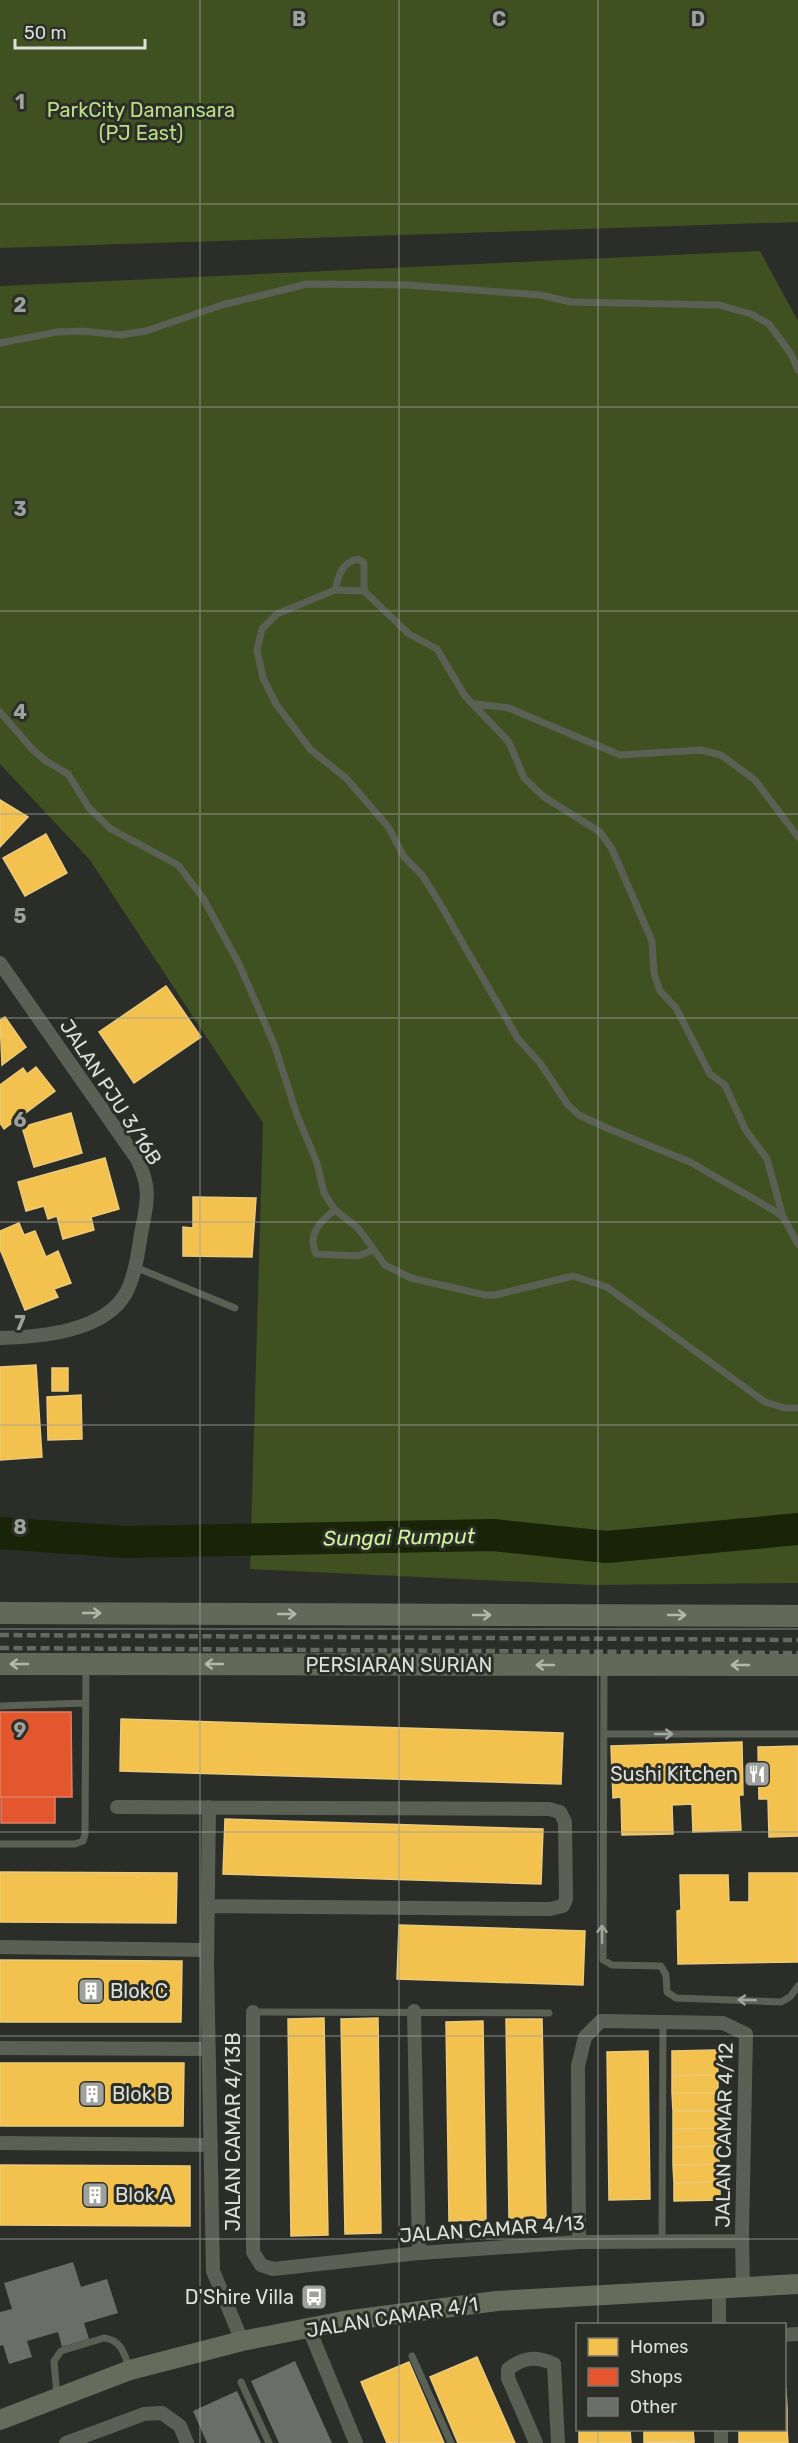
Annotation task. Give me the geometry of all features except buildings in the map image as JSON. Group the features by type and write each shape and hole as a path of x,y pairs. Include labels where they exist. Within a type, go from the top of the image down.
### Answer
{"main road":[{"path":"0,1611 798,1616"},
{"name":"PERSIARAN SURIAN","path":"0,1664 798,1665"}],"street":[{"name":"JALAN PJU 3/16B","path":"0,963 145,1174 149,1193 134,1267 126,1294 105,1314 78,1328 53,1335 0,1338"},
{"path":"117,1807 549,1809 560,1812 565,1822 566,1899 563,1906 550,1909 208,1906"},
{"path":"209,1807 207,1950 213,2271 242,2341"},
{"path":"0,1947 207,1950"},
{"path":"414,2011 419,2253"},
{"name":"JALAN CAMAR 4/13B","path":"253,2012 253,2252"},
{"name":"JALAN CAMAR 4/12","path":"579,2242 578,2066 585,2037 601,2022 723,2023 746,2034 742,2241 744,2288"},
{"path":"0,2049 209,2049"},
{"path":"0,2143 211,2145"},
{"name":"JALAN CAMAR 4/13","path":"253,2252 261,2265 273,2269 419,2253 579,2242 742,2241"},
{"name":"JALAN CAMAR 4/1","path":"0,2420 130,2370 242,2341 344,2321 497,2301 798,2284"},
{"path":"719,2290 719,2323"},
{"path":"309,2329 356,2443"},
{"path":"536,2443 508,2378 508,2369 519,2361 538,2357 554,2364 558,2443"},
{"path":"66,2443 94,2438 144,2414 162,2413 180,2426 187,2443"}],"lane":[{"path":"0,343 57,332 83,331 120,335 146,331 222,305 308,284 367,283 540,295 571,302 719,305 751,314 769,324 791,354 798,370"},
{"path":"335,590 342,568 351,560 358,559 364,563 364,591"},
{"path":"783,1217 690,1161 609,1129 579,1115 568,1105 540,1063 518,1039 439,902 422,875 404,857 389,828 346,778 311,750 276,704 263,678 257,650 262,629 277,614 335,590 364,591 401,628 437,649 465,696 476,704 509,742 524,778 544,797 600,832 612,849 652,941 654,974 660,991 676,1008 710,1074 724,1085 745,1129 767,1159 783,1217 798,1244"},
{"path":"476,704 509,708 620,755 701,750 721,755 755,780 798,837"},
{"path":"0,712 32,749 46,761 68,774 90,808 111,829 178,865 203,898 239,964 274,1044 297,1115 317,1163 324,1193 335,1210 358,1228 385,1265 411,1278 484,1295 495,1295 573,1276 587,1279 607,1287 765,1402 785,1408 798,1408"},
{"path":"335,1210 326,1216 313,1234 312,1246 316,1254 358,1256 373,1250"},
{"path":"134,1267 235,1308"},
{"path":"0,1844 75,1844 83,1841 85,1834 86,1664"},
{"path":"604,1665 603,1960 612,1965 660,1966 666,1975 667,1992 676,1998 781,2002 788,2000 798,1986"},
{"path":"0,1706 84,1703"},
{"path":"605,1734 798,1734"},
{"path":"253,2012 549,2013"},
{"path":"662,2241 663,2022"},
{"path":"57,2398 54,2361 61,2350 104,2338 111,2339 121,2346 130,2370"},
{"path":"412,2356 451,2443"},
{"path":"241,2382 269,2443"}],"green space":[{"name":"ParkCity Damansara (PJ East)","path":"0,0 798,0 798,222 0,248"},
{"path":"760,251 798,321 798,1583 593,1585 250,1569 263,1123 90,860 0,764 0,286"}],"waterway":[{"name":"Sungai Rumput","path":"0,1533 126,1542 493,1535 607,1547 798,1529"}],"railway":[{"path":"0,1635 798,1640"},
{"path":"0,1648 798,1653"}],"place":[{"name":"Sushi Kitchen","path":"757,1774"},
{"name":"Blok C","path":"91,1991"},
{"name":"Blok B","path":"92,2094"},
{"name":"Blok A","path":"95,2195"},
{"name":"D'Shire Villa","path":"314,2297"}]}
